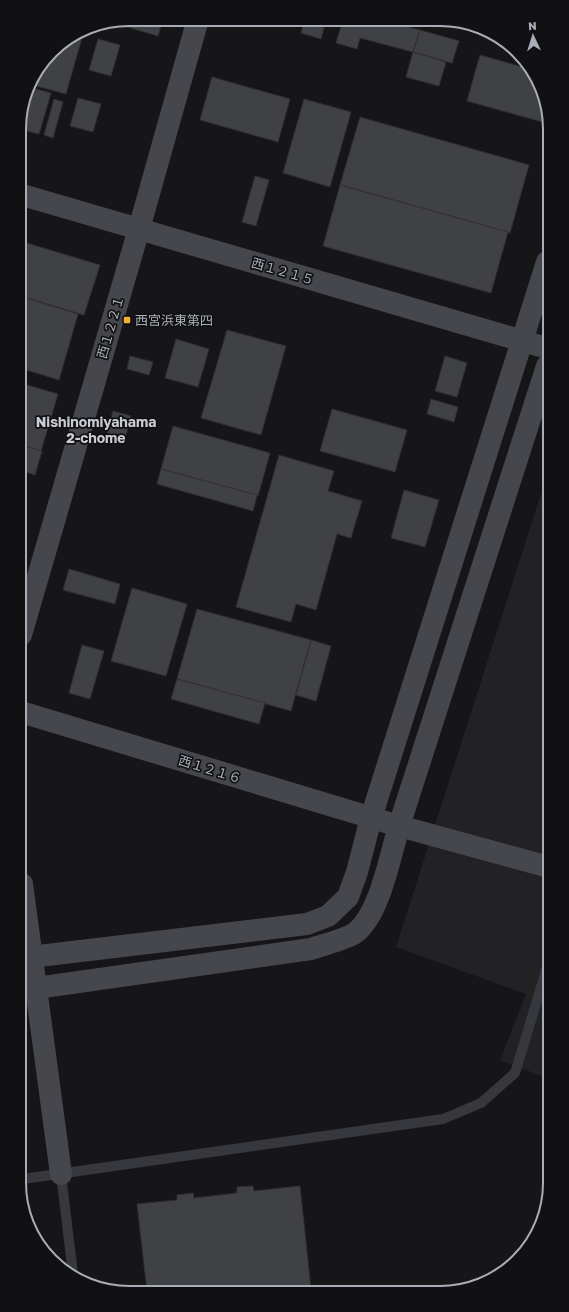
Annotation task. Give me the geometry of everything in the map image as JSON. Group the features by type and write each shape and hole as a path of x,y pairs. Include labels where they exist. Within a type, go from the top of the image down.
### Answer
{"street":[{"name":"西１２２１","path":"26,618 139,229 196,26"},
{"name":"西１２１５","path":"26,196 543,347"},
{"path":"27,958 307,924 328,916 348,897 357,872 371,818 543,274"},
{"path":"29,989 311,948 354,933 370,916 381,890 399,826 543,378"},
{"name":"西１２１６","path":"26,714 371,818 543,865"},
{"path":"26,943 29,989 61,1174"}],"lane":[{"path":"26,1179 443,1120 481,1103 516,1073 543,981"},
{"path":"61,1174 72,1269"}],"shaded area":[{"path":"543,488 543,1077 500,1060 526,994 396,947"}],"building":[{"path":"124,26 161,26 158,36"},
{"path":"303,26 324,26 321,39 301,33"},
{"path":"341,26 405,26 420,30 413,52 360,38 357,49 336,43"},
{"path":"420,30 459,41 452,63 413,52"},
{"path":"82,38 66,94 36,86 47,66 66,47"},
{"path":"98,39 120,45 111,76 89,70"},
{"path":"413,52 446,62 439,86 406,77"},
{"path":"480,55 522,67 535,90 542,122 467,101"},
{"path":"212,77 290,99 278,142 200,120"},
{"path":"35,89 51,93 39,134 26,131 27,116"},
{"path":"78,98 101,104 93,132 70,126"},
{"path":"54,99 63,102 53,138 44,135"},
{"path":"304,99 351,112 330,187 283,173"},
{"path":"360,117 529,165 510,233 340,185"},
{"path":"255,176 269,180 256,226 242,222"},
{"path":"340,185 508,232 491,293 323,246"},
{"path":"26,243 100,265 84,315 26,298"},
{"path":"26,298 78,314 59,380 26,370"},
{"path":"227,330 286,346 261,435 201,418"},
{"path":"176,339 209,349 198,387 165,378"},
{"path":"130,356 153,362 149,375 127,369"},
{"path":"445,356 467,363 457,397 435,391"},
{"path":"26,385 58,394 41,451 26,447"},
{"path":"431,399 458,407 454,422 427,414"},
{"path":"332,409 407,430 395,472 320,451"},
{"path":"113,411 131,416 125,439 107,434"},
{"path":"173,426 270,453 258,496 161,469"},
{"path":"26,447 42,451 35,475 26,472"},
{"path":"279,455 334,471 328,491 362,501 351,538 337,534 316,610 296,604 291,622 236,607"},
{"path":"161,469 257,495 253,511 157,484"},
{"path":"404,490 439,500 425,547 391,538"},
{"path":"69,569 120,584 115,604 63,590"},
{"path":"132,588 187,604 166,676 111,661"},
{"path":"197,609 311,640 291,711 177,679"},
{"path":"311,640 331,646 316,701 296,695"},
{"path":"82,645 104,651 90,699 69,693"},
{"path":"177,679 265,703 259,724 171,699"},
{"path":"253,1186 254,1191 300,1186 311,1286 146,1286 137,1204 177,1200 177,1195 193,1193 194,1198 237,1193 237,1187"}],"place":[{"name":"西宮浜東第四","path":"127,320"}],"district":[{"name":"Nishinomiyahama 2-chome","path":"96,430"}]}
